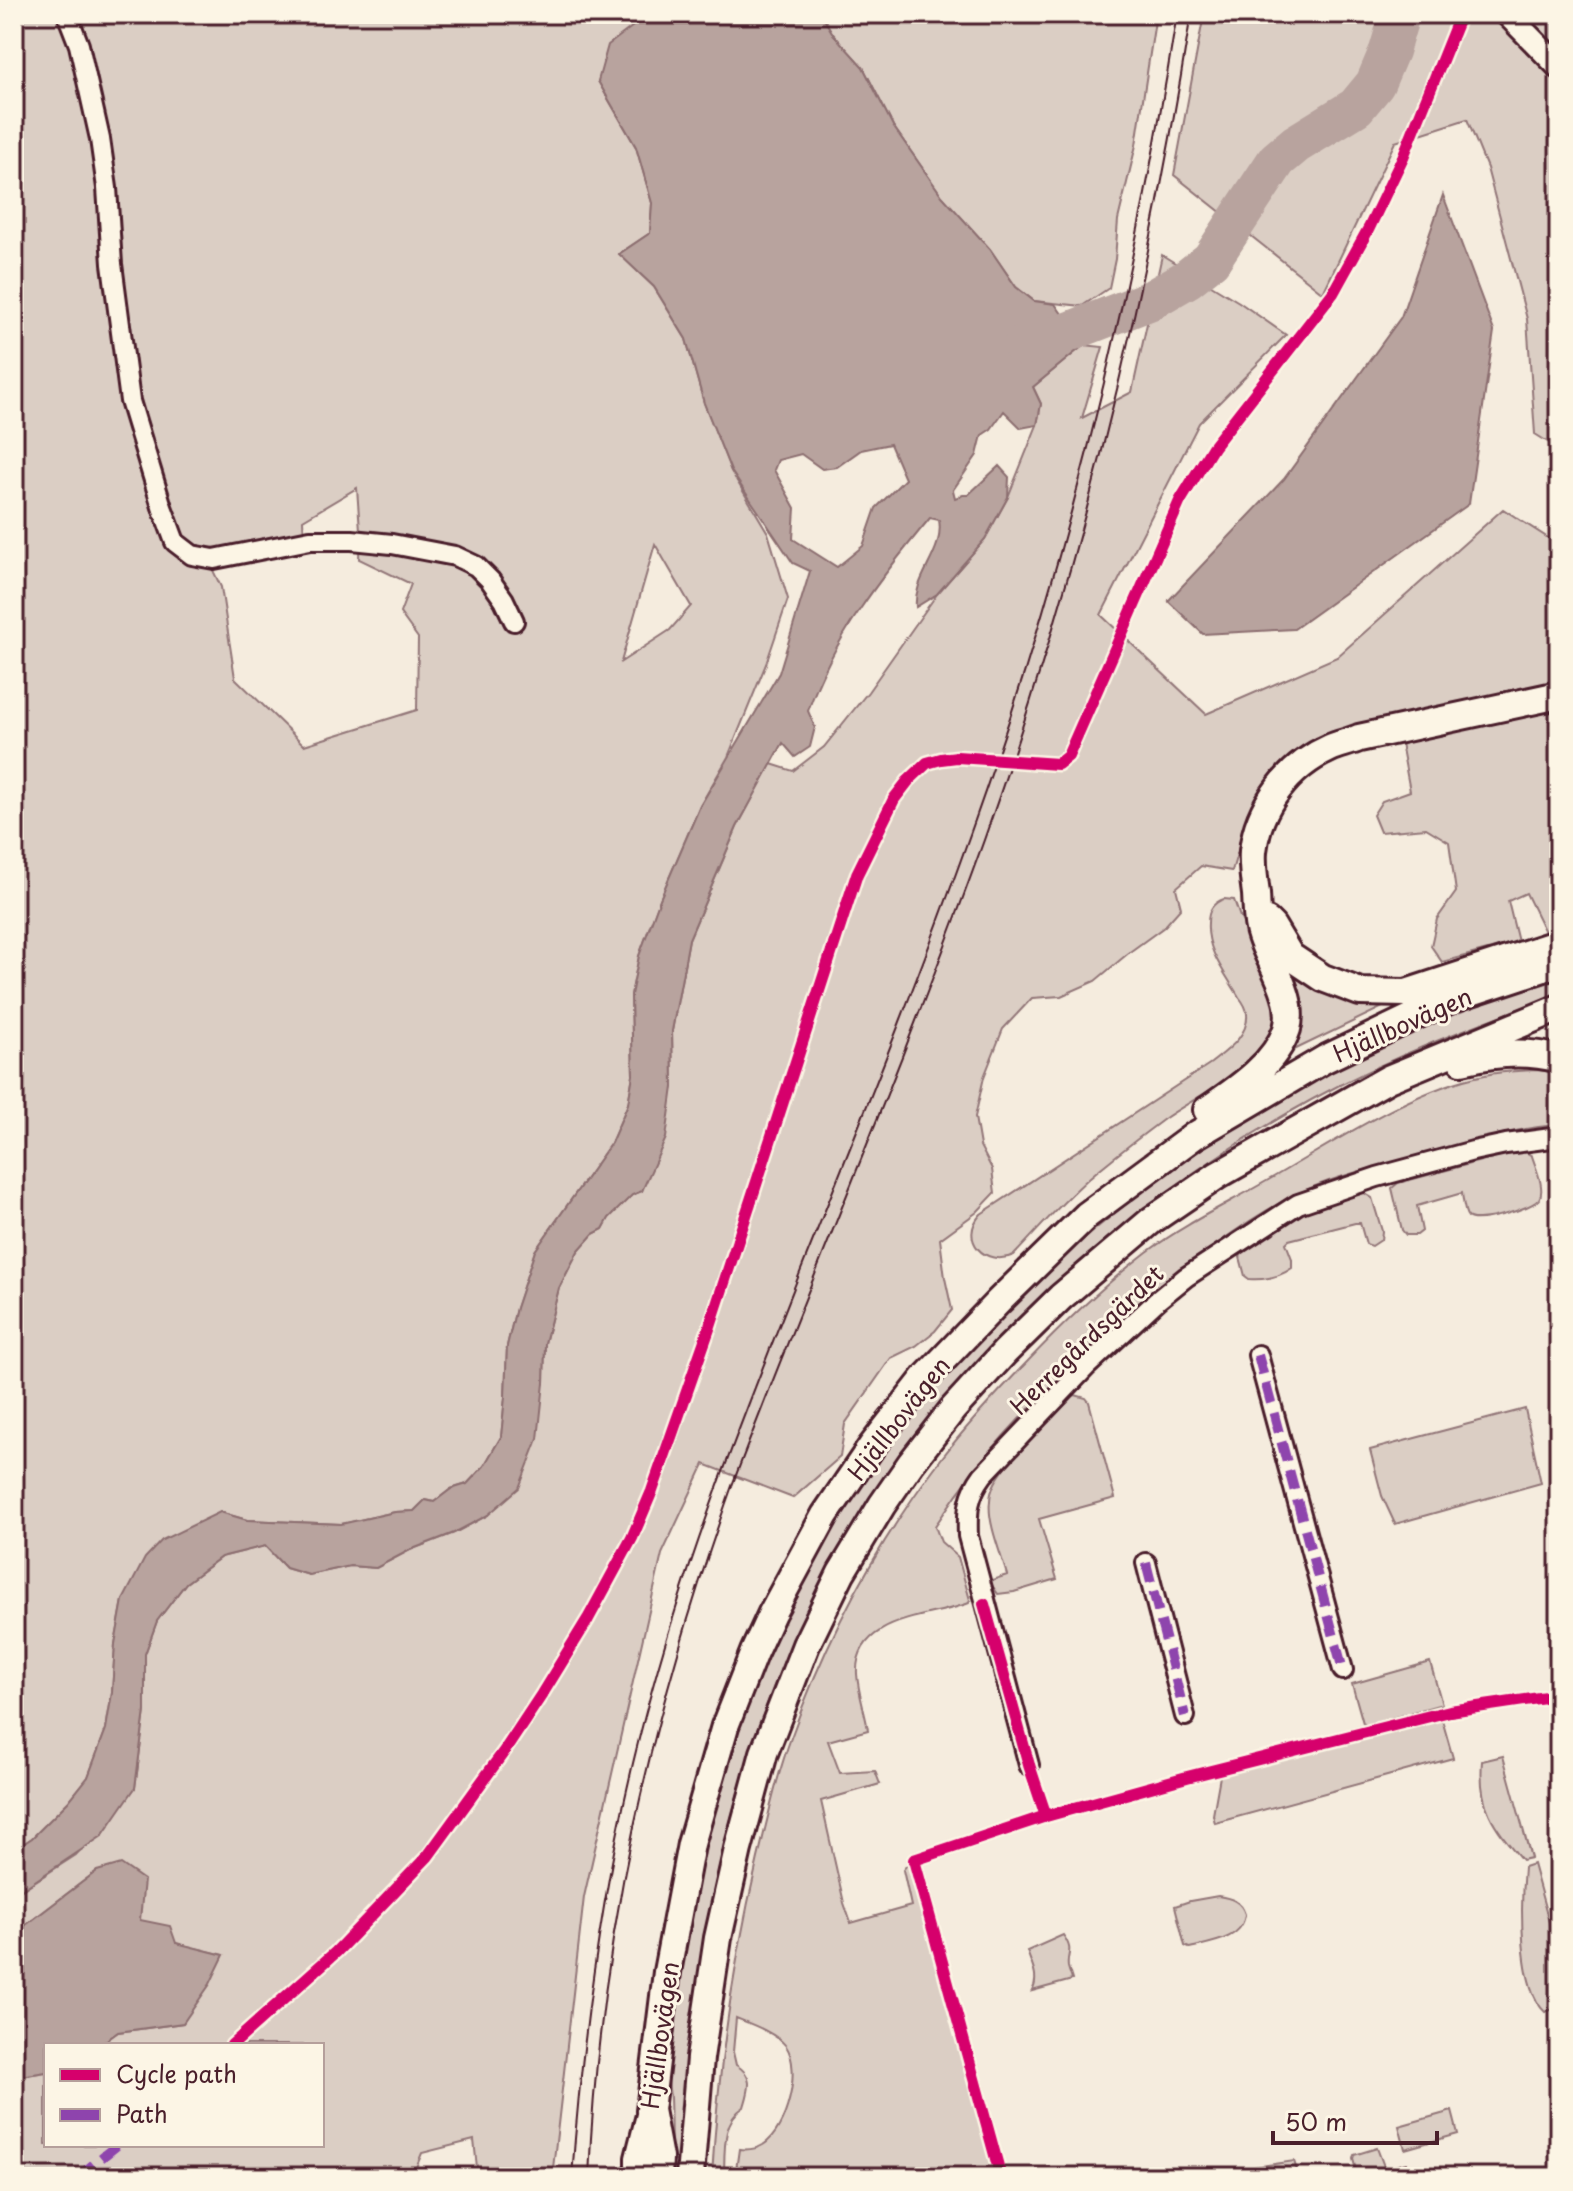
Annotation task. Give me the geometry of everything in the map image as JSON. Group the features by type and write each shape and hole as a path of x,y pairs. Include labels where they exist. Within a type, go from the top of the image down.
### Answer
{"main road":[{"path":"1087,1215 1147,1151 1239,1088 1270,1059 1286,1031 1289,1017 1285,999 1260,934 1253,853 1262,815 1277,790 1298,768 1329,749 1359,738 1559,695"},
{"path":"1258,913 1272,926 1290,956 1323,978 1360,992 1406,993 1559,943"},
{"name":"Hjällbovägen","path":"650,2110 667,1972 691,1844 725,1726 772,1613 825,1515 872,1446 925,1378 1087,1215 1194,1136 1325,1059 1450,999 1559,963"},
{"name":"Hjällbovägen","path":"690,2177 700,2058 718,1938 764,1753 806,1645 841,1573 911,1463 953,1409 1005,1352 1061,1297 1152,1220 1218,1175 1388,1079 1559,1008"},
{"path":"1388,1079 1504,1053 1539,1053 1559,1059"},
{"path":"650,2110 659,2158 658,2177"}],"street":[{"path":"67,14 79,45 100,139 130,401 175,542 192,555 214,559 310,540 352,540 430,550 455,556 476,566 504,600 514,621"},
{"path":"1507,14 1559,67"},
{"name":"Herregårdsgärdet","path":"1029,1765 968,1536 967,1510 973,1489 983,1475 1086,1367 1159,1299 1186,1277 1298,1204 1377,1177 1473,1151 1559,1137"},
{"path":"1258,1355 1343,1670"},
{"path":"1146,1563 1185,1716"},
{"name":"Hjällbovägen","path":"637,2177 637,2158 650,2110"}],"shaded area":[{"path":"14,14 646,14 598,81 636,147 652,203 650,233 619,254 654,287 686,339 704,403 731,471 768,533 788,599 766,664 728,757 700,806 639,956 631,995 633,1075 628,1104 611,1143 535,1251 507,1346 501,1437 484,1466 467,1484 451,1489 434,1502 425,1500 414,1511 342,1524 247,1520 220,1512 123,1600 106,1729 88,1777 32,1838 14,1850","holes":["357,488 359,559 411,584 400,613 418,638 417,710 304,745 235,678 221,587 209,562 304,539 303,520","655,544 691,606 670,630 621,662"]},
{"path":"646,14 821,14 833,34 863,67 893,126 942,196 990,249 1016,287 1034,301 1055,304 1084,345 1033,387 1041,404 1037,425 1021,428 1004,411 991,429 982,435 977,455 953,490 955,498 968,495 999,466 1009,477 1008,497 985,539 937,594 916,607 919,585 940,532 939,520 930,518 876,586 831,658 808,711 815,727 810,747 795,757 783,743 737,827 689,939 672,1031 673,1087 666,1138 642,1191 632,1195 609,1218 603,1229 593,1234 578,1251 559,1288 545,1343 538,1439 519,1488 488,1515 376,1568 350,1566 309,1575 286,1568 265,1546 221,1557 186,1583 157,1621 145,1654 145,1711 135,1788 102,1836 14,1895 14,1850 32,1838 88,1777 106,1729 123,1600 145,1558 162,1540 220,1512 247,1520 341,1524 414,1511 425,1500 434,1502 451,1489 467,1484 484,1466 501,1437 507,1346 535,1251 611,1143 628,1104 633,1075 631,995 639,956 660,899 700,806 779,673 810,571 793,563 731,471 704,403 686,339 654,287 619,254 650,233 652,203 636,147 598,81 608,45","holes":["890,444 905,479 876,508 863,546 837,567 793,539 795,508 774,470 778,460 801,454 822,469 837,467 861,450"]},
{"path":"821,14 1156,14 1136,145 1118,220 1109,288 1082,306 1034,301 1016,287 990,249 942,196 893,126 863,67 833,34"},
{"path":"1204,14 1559,14 1559,449 1535,434 1527,319 1487,168 1467,119 1395,142 1323,293 1174,175"},
{"path":"1443,195 1494,331 1469,504 1294,629 1203,634 1168,601 1284,479 1401,317"},
{"path":"1162,255 1286,335 1199,423 1101,615 1206,714 1337,657 1503,509 1559,545 1559,930 1546,934 1526,893 1508,901 1518,942 1442,962 1431,946 1437,919 1456,892 1449,842 1426,828 1380,832 1373,815 1382,801 1410,791 1399,732 1334,747 1246,823 1232,871 1201,866 1176,888 1181,908 1164,927 1095,981 1061,996 1032,998 1003,1029 984,1077 975,1117 980,1146 992,1169 995,1193 977,1212 940,1239 952,1310 935,1331 916,1346 891,1358 845,1424 840,1457 793,1498 704,1464 662,1554 584,1897 552,2177 478,2177 474,2140 422,2153 412,2177 14,2177 14,2077 44,2072 44,2147 324,2147 324,2043 103,2043 118,2032 183,2023 223,1955 175,1943 140,1920 97,1871 14,1934 14,1895 76,1855 135,1788 145,1711 145,1654 157,1621 186,1583 221,1557 265,1546 286,1568 309,1575 350,1566 376,1568 488,1515 544,1383 545,1343 559,1288 578,1251 593,1234 603,1229 609,1218 632,1195 642,1191 673,1087 672,1031 689,939 737,827 771,764 793,771 824,747 868,692 937,594 985,539 1008,497 1037,425 1041,404 1033,387 1084,345 1103,347 1082,418 1132,392"},
{"path":"1224,899 1234,900 1272,989 1276,1019 1266,1045 1224,1081 1164,1119 1096,1172 1014,1255 993,1258 985,1254 978,1249 972,1233 981,1214 1211,1063 1240,1036 1247,1022 1246,1010 1218,962 1208,933 1210,911"},
{"path":"1293,971 1385,1006 1290,1052 1295,990"},
{"path":"1559,976 1559,994 1434,1042 1343,1083 1230,1148 1151,1203 1077,1264 1006,1331 942,1403 884,1480 833,1561 790,1647 745,1769 712,1899 690,2030 678,2160 672,2162 668,2070 673,2014 691,1912 730,1759 752,1693 794,1596 840,1516 893,1439 952,1367 1017,1300 1086,1237 1160,1179 1237,1126 1345,1064 1435,1022"},
{"path":"1559,1072 1559,1125 1484,1138 1322,1183 1260,1214 1153,1296 1065,1373 1023,1415 976,1469 935,1526 941,1542 958,1557 969,1603 898,1622 881,1630 868,1641 859,1655 857,1674 868,1730 828,1741 840,1773 875,1771 880,1784 821,1801 844,1903 851,1923 911,1906 903,1870 911,1865 995,2177 735,2177 739,2149 763,2145 779,2126 790,2098 793,2069 791,2056 782,2041 736,2018 733,2052 736,2065 746,2074 749,2089 744,2107 731,2120 728,2129 724,2177 712,2177 718,2096 734,1977 749,1897 782,1765 821,1662 856,1591 896,1523 941,1459 982,1410 1084,1305 1147,1252 1192,1222 1402,1104 1458,1082 1498,1073"},
{"path":"1522,1150 1532,1156 1539,1178 1541,1195 1535,1203 1505,1214 1473,1219 1466,1213 1462,1193 1417,1206 1422,1231 1417,1235 1406,1235 1402,1230 1392,1188 1398,1183"},
{"path":"1364,1193 1372,1198 1382,1231 1381,1240 1372,1246 1366,1244 1360,1223 1355,1223 1289,1240 1286,1243 1292,1268 1266,1278 1249,1279 1245,1276 1240,1257 1244,1249 1316,1206"},
{"path":"1075,1395 1089,1402 1115,1498 1039,1519 1057,1579 998,1594 989,1581 1007,1575 991,1518 993,1488 1032,1435"},
{"path":"1525,1409 1541,1483 1395,1524 1382,1496 1370,1450"},
{"path":"1430,1662 1442,1704 1366,1725 1363,1723 1352,1684"},
{"path":"1441,1716 1453,1758 1215,1823 1213,1815 1220,1776"},
{"path":"1503,1756 1531,1858 1522,1860 1503,1837 1486,1804 1481,1777 1482,1761"},
{"path":"121,1864 144,1880 140,1920 170,1926 176,1943 224,1955 210,1984 183,2023 118,2032 103,2043 44,2043 44,2072 14,2077 14,1934 97,1871"},
{"path":"1533,1864 1559,1959 1559,2007 1545,2012 1530,1984 1523,1943 1524,1867"},
{"path":"1218,1896 1231,1899 1241,1906 1245,1914 1243,1923 1224,1939 1189,1948 1185,1946 1175,1906"},
{"path":"1063,1935 1069,1949 1068,1967 1072,1980 1032,1991 1035,1976 1027,1951"},
{"path":"1452,2111 1458,2134 1405,2149 1399,2126"},
{"path":"1377,2148 1385,2169 1406,2163 1407,2170 1375,2176 1356,2170 1354,2155"},
{"path":"1294,2161 1299,2177 1243,2177 1240,2169"}],"waterway":[{"path":"1023,346 1151,300 1187,279 1211,260 1277,160 1296,144 1356,107 1375,84 1400,14"}],"tram line":[{"path":"572,2177 583,2053 600,1929 623,1807 653,1686 721,1476 932,938 1007,727 1094,425 1140,220 1177,14"},
{"path":"589,2177 604,1999 634,1825 654,1739 704,1568 733,1483 984,840 1050,637 1080,535 1131,328 1191,14"}],"marked path":[{"path":"1258,1355 1343,1670"},
{"path":"1146,1563 1185,1716"},
{"path":"78,2177 115,2147"}],"cycle path":[{"path":"234,2043 336,1952 428,1856 505,1750 588,1619 632,1538 652,1491 710,1326 857,874 894,799 927,763 941,759 957,757 1058,764 1068,756 1180,501 1213,447 1333,293 1403,157 1463,14"},
{"path":"984,1604 1046,1816"},
{"path":"1001,2177 914,1860 1046,1816 1187,1777 1450,1711 1559,1695"}]}
